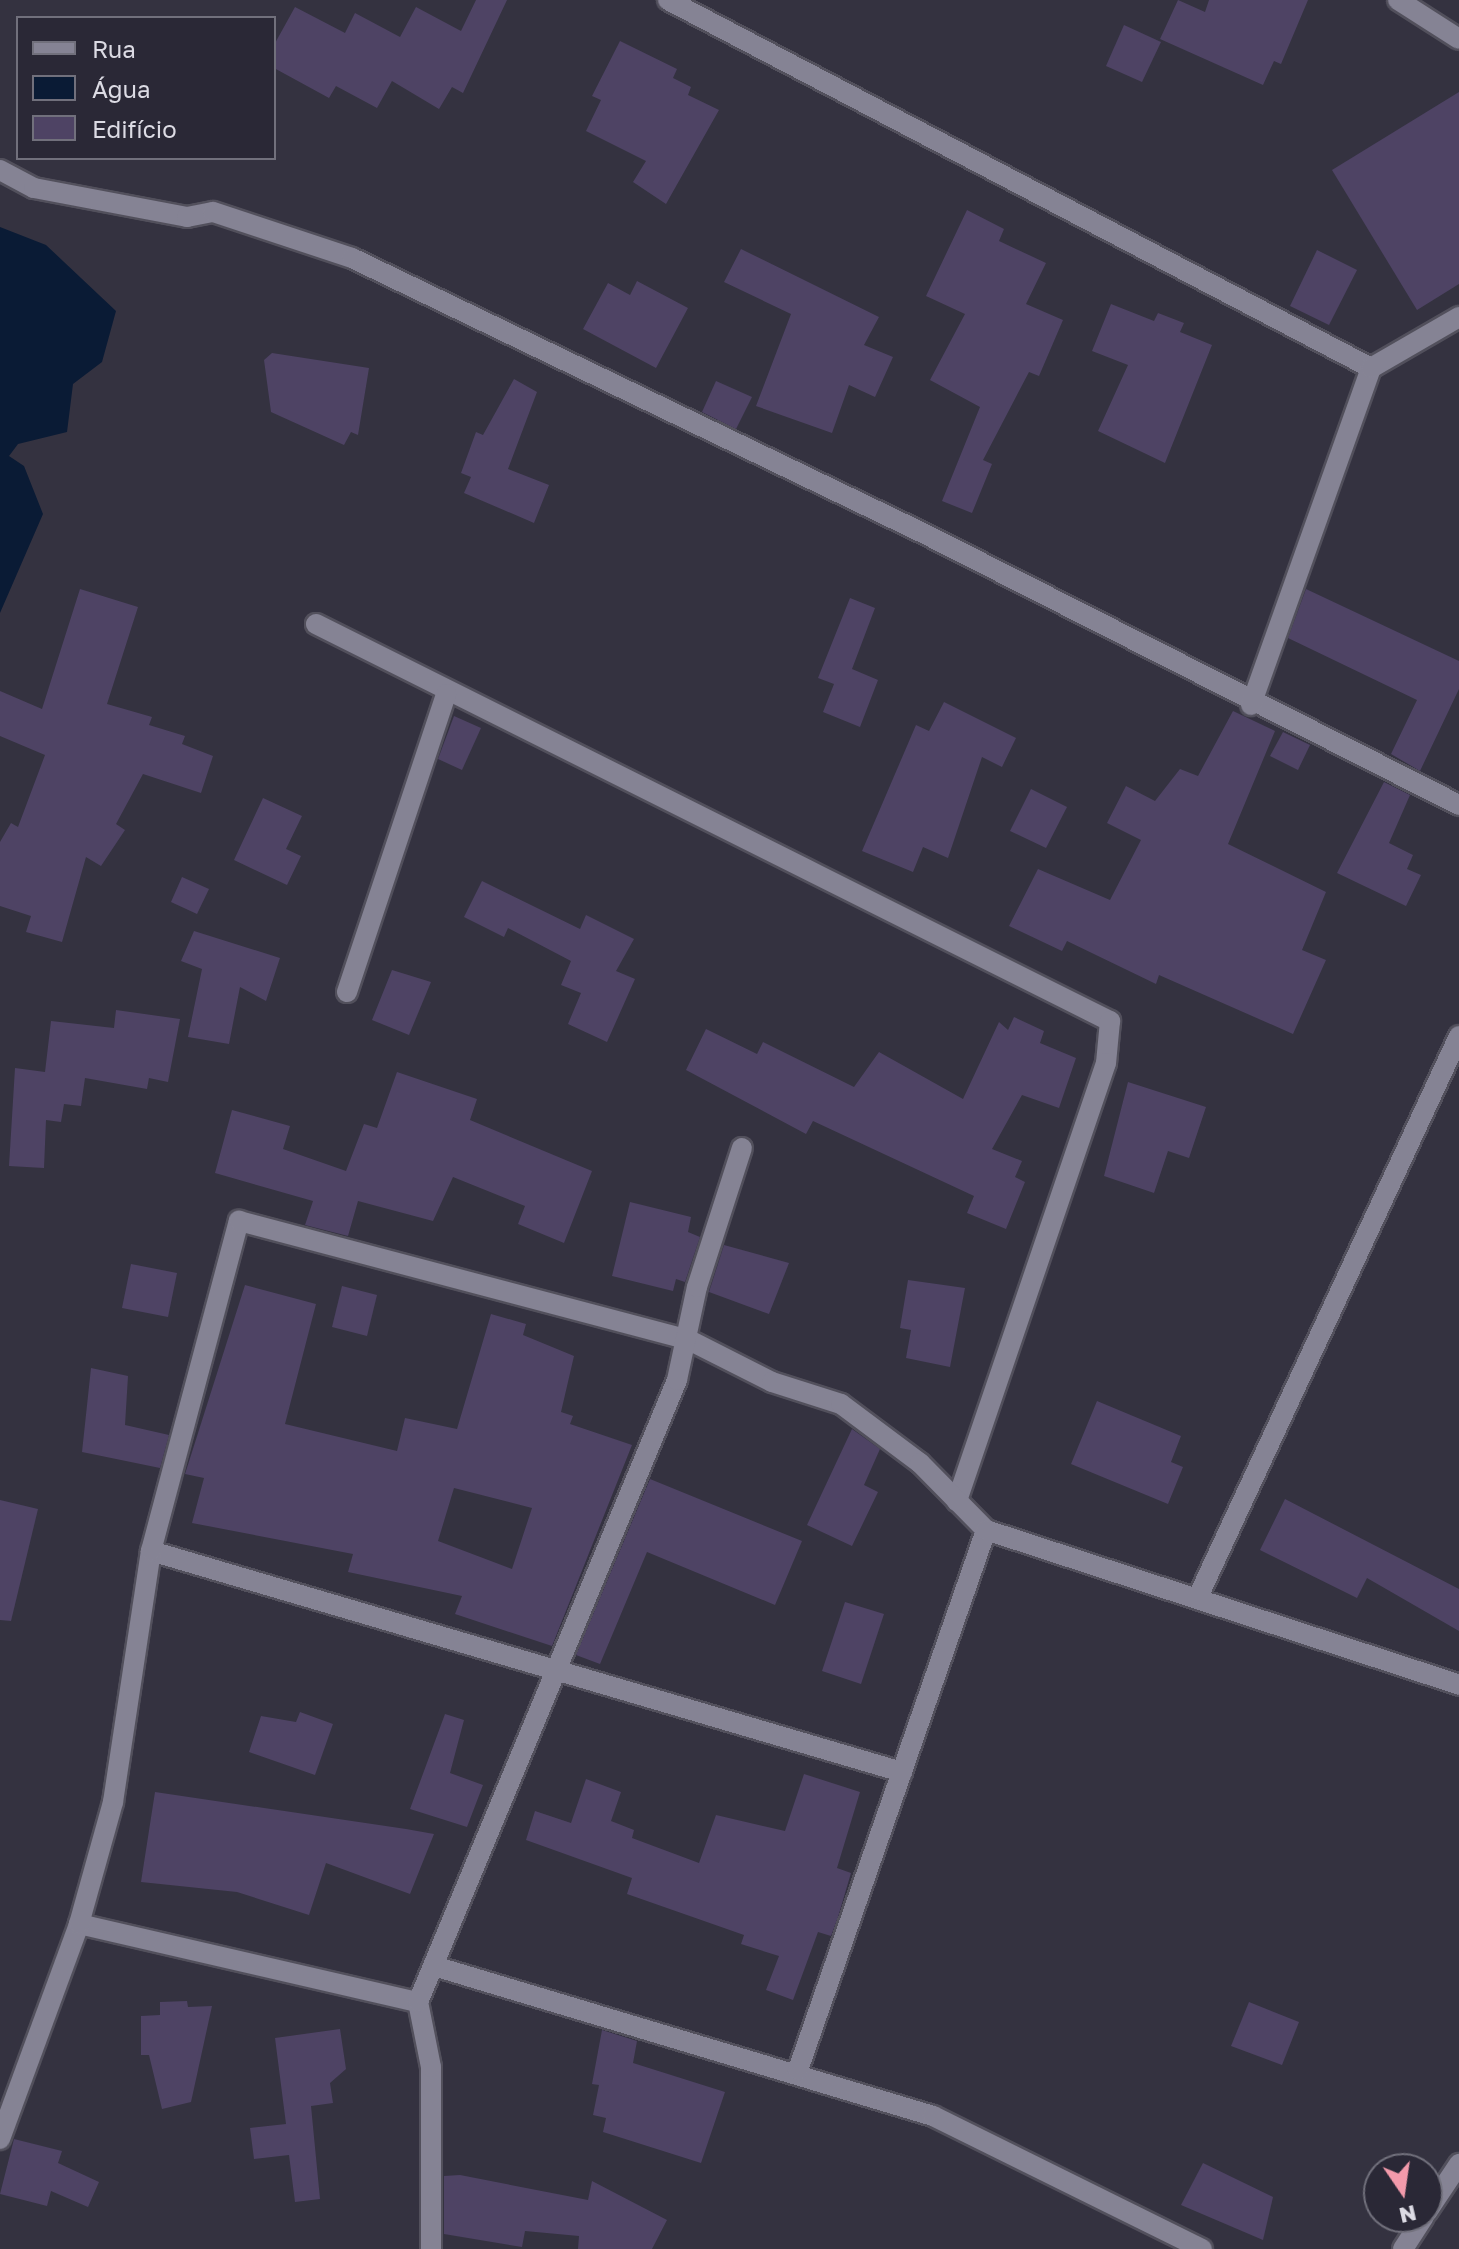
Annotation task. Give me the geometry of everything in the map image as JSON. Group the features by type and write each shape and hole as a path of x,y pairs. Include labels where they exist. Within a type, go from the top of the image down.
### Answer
{"street":[{"path":"668,0 1371,368"},
{"path":"1398,0 1459,39"},
{"path":"0,170 34,188 187,217 213,212 352,258 925,534 1251,705 1459,805"},
{"path":"1251,705 1371,368 1459,317"},
{"path":"316,624 446,694 864,894 1110,1021 1106,1063 957,1501"},
{"path":"347,992 446,694"},
{"path":"1197,1599 1459,1036"},
{"path":"431,2249 431,2067 418,2002 552,1668 625,1509 687,1339 742,1148"},
{"path":"0,2139 79,1924 113,1802 151,1551 239,1221 687,1339 772,1382 841,1404 888,1436 986,1530 1459,1685"},
{"path":"798,2070 986,1530"},
{"path":"151,1551 902,1772"},
{"path":"79,1924 418,2002"},
{"path":"434,1966 798,2070 933,2116 1202,2249"},
{"path":"1443,2188 1459,2164"}],"water":[{"path":"0,227 46,245 116,311 102,362 73,384 67,432 18,444 9,456 24,466 43,514 0,613"}],"building":[{"path":"476,0 507,0 463,93 452,87 439,109 392,81 377,108 336,86 329,98 276,69 276,41 295,7 345,33 355,13 400,37 416,7 461,31"},
{"path":"1178,0 1205,12 1209,0 1308,0 1281,64 1274,61 1263,85 1160,39"},
{"path":"1124,25 1161,42 1142,82 1106,66"},
{"path":"620,41 677,69 673,78 691,87 688,95 719,110 666,204 633,182 646,161 586,131 601,100 592,96"},
{"path":"1459,92 1459,284 1417,310 1332,170"},
{"path":"967,210 1004,229 999,241 1046,263 1026,304 1063,320 1039,376 1029,372 983,460 992,464 972,513 942,501 980,407 930,380 965,314 926,296"},
{"path":"741,249 879,317 864,345 893,357 875,397 849,385 832,433 756,406 791,314 724,282"},
{"path":"1317,250 1357,270 1329,325 1290,306"},
{"path":"637,281 688,308 656,368 583,329 608,283 630,295"},
{"path":"1111,304 1154,321 1158,313 1184,323 1180,332 1212,345 1165,463 1098,431 1128,365 1092,351"},
{"path":"272,353 369,368 358,435 351,432 344,445 271,412 264,360"},
{"path":"514,379 537,392 508,469 549,485 534,523 464,493 471,477 461,473 476,432 483,435"},
{"path":"716,381 752,397 736,429 702,412"},
{"path":"80,589 138,607 107,704 152,717 149,725 185,736 182,744 213,756 201,793 143,774 116,824 125,830 101,866 86,857 62,942 26,932 31,916 0,906 0,842 11,823 18,827 45,755 0,736 0,691 42,709"},
{"path":"1306,589 1459,661 1459,689 1420,771 1391,754 1417,700 1288,638"},
{"path":"850,598 875,608 852,669 878,680 860,727 823,712 834,684 818,678"},
{"path":"944,702 1016,738 1002,767 982,757 948,858 923,847 913,872 862,851 916,725 929,731"},
{"path":"1233,711 1275,731 1228,844 1326,892 1302,950 1326,960 1293,1034 1159,975 1156,984 1067,941 1062,951 1009,926 1038,869 1110,900 1141,840 1107,823 1126,786 1155,801 1180,769 1198,776"},
{"path":"454,716 481,728 462,770 438,759"},
{"path":"1283,732 1310,745 1298,770 1270,756"},
{"path":"1384,782 1410,795 1389,843 1413,855 1407,869 1421,875 1406,906 1337,873"},
{"path":"1031,789 1067,807 1046,848 1010,831"},
{"path":"263,798 302,816 286,849 301,856 287,885 234,860"},
{"path":"182,877 209,889 197,914 171,902"},
{"path":"482,881 580,929 586,915 634,939 616,971 635,979 607,1042 568,1024 581,993 561,985 571,961 508,928 504,937 464,917"},
{"path":"194,931 280,958 266,1001 240,987 229,1044 188,1037 202,969 181,961"},
{"path":"392,970 431,982 409,1035 372,1020"},
{"path":"116,1010 180,1019 168,1082 149,1078 147,1089 85,1078 81,1106 64,1104 61,1122 46,1120 44,1168 9,1166 15,1068 45,1072 51,1021 114,1028"},
{"path":"1014,1017 1044,1031 1040,1043 1076,1058 1059,1108 1022,1095 992,1149 1022,1161 1015,1177 1025,1182 1006,1229 967,1213 974,1196 813,1121 806,1134 686,1070 706,1029 757,1054 763,1042 854,1087 879,1052 963,1099 999,1022 1008,1030"},
{"path":"397,1072 477,1099 470,1120 592,1171 564,1243 518,1224 525,1206 453,1177 433,1221 358,1201 348,1236 305,1225 313,1201 215,1173 232,1110 290,1126 283,1149 346,1171 364,1124 377,1128"},
{"path":"1128,1082 1206,1107 1189,1158 1168,1151 1154,1193 1104,1176"},
{"path":"630,1202 691,1217 688,1232 700,1237 685,1282 676,1279 673,1291 612,1276"},
{"path":"724,1245 789,1263 769,1314 709,1292"},
{"path":"131,1264 177,1273 168,1317 122,1308"},
{"path":"908,1280 965,1288 950,1367 906,1358 911,1330 900,1328"},
{"path":"245,1285 316,1304 285,1424 397,1451 405,1418 457,1429 491,1314 526,1324 523,1335 574,1356 561,1412 573,1416 570,1424 632,1445 552,1646 455,1614 462,1596 348,1572 353,1554 192,1523 204,1478 185,1474","holes":["454,1488 532,1508 512,1569 438,1541"]},
{"path":"342,1286 377,1295 367,1336 332,1327"},
{"path":"91,1368 128,1376 125,1425 169,1435 160,1468 82,1452"},
{"path":"1097,1401 1181,1436 1171,1462 1183,1467 1168,1504 1071,1464"},
{"path":"852,1429 880,1449 864,1485 878,1492 852,1546 807,1525"},
{"path":"650,1479 802,1541 775,1605 647,1552 600,1664 576,1655"},
{"path":"1285,1499 1459,1589 1459,1631 1367,1578 1357,1598 1260,1550"},
{"path":"0,1500 38,1509 11,1621 0,1620"},
{"path":"845,1602 884,1614 861,1684 822,1671"},
{"path":"300,1712 333,1724 315,1775 249,1752 261,1716 296,1722"},
{"path":"445,1714 464,1720 450,1773 483,1785 467,1827 410,1809"},
{"path":"804,1774 860,1792 837,1868 851,1873 838,1917 831,1936 818,1932 793,2000 766,1990 779,1956 741,1944 744,1935 627,1894 632,1878 526,1840 535,1811 571,1823 586,1779 621,1792 611,1821 634,1830 632,1838 699,1863 716,1815 785,1831"},
{"path":"155,1792 434,1834 410,1894 326,1863 309,1915 237,1892 141,1882"},
{"path":"187,2001 188,2007 212,2006 191,2102 162,2109 149,2055 141,2055 141,2016 160,2015 160,2002"},
{"path":"1249,2002 1299,2022 1282,2065 1231,2046"},
{"path":"340,2029 346,2069 330,2083 333,2103 311,2106 320,2199 295,2202 289,2155 254,2159 250,2128 286,2124 275,2038"},
{"path":"602,2030 637,2041 633,2063 725,2092 701,2163 603,2132 606,2118 593,2115 599,2085 592,2084"},
{"path":"14,2139 62,2151 58,2163 99,2182 88,2207 51,2191 47,2206 0,2194"},
{"path":"1203,2163 1273,2197 1263,2240 1181,2205"},
{"path":"460,2175 588,2200 592,2181 667,2220 652,2249 578,2249 579,2236 525,2231 522,2247 444,2234 444,2176"}]}
